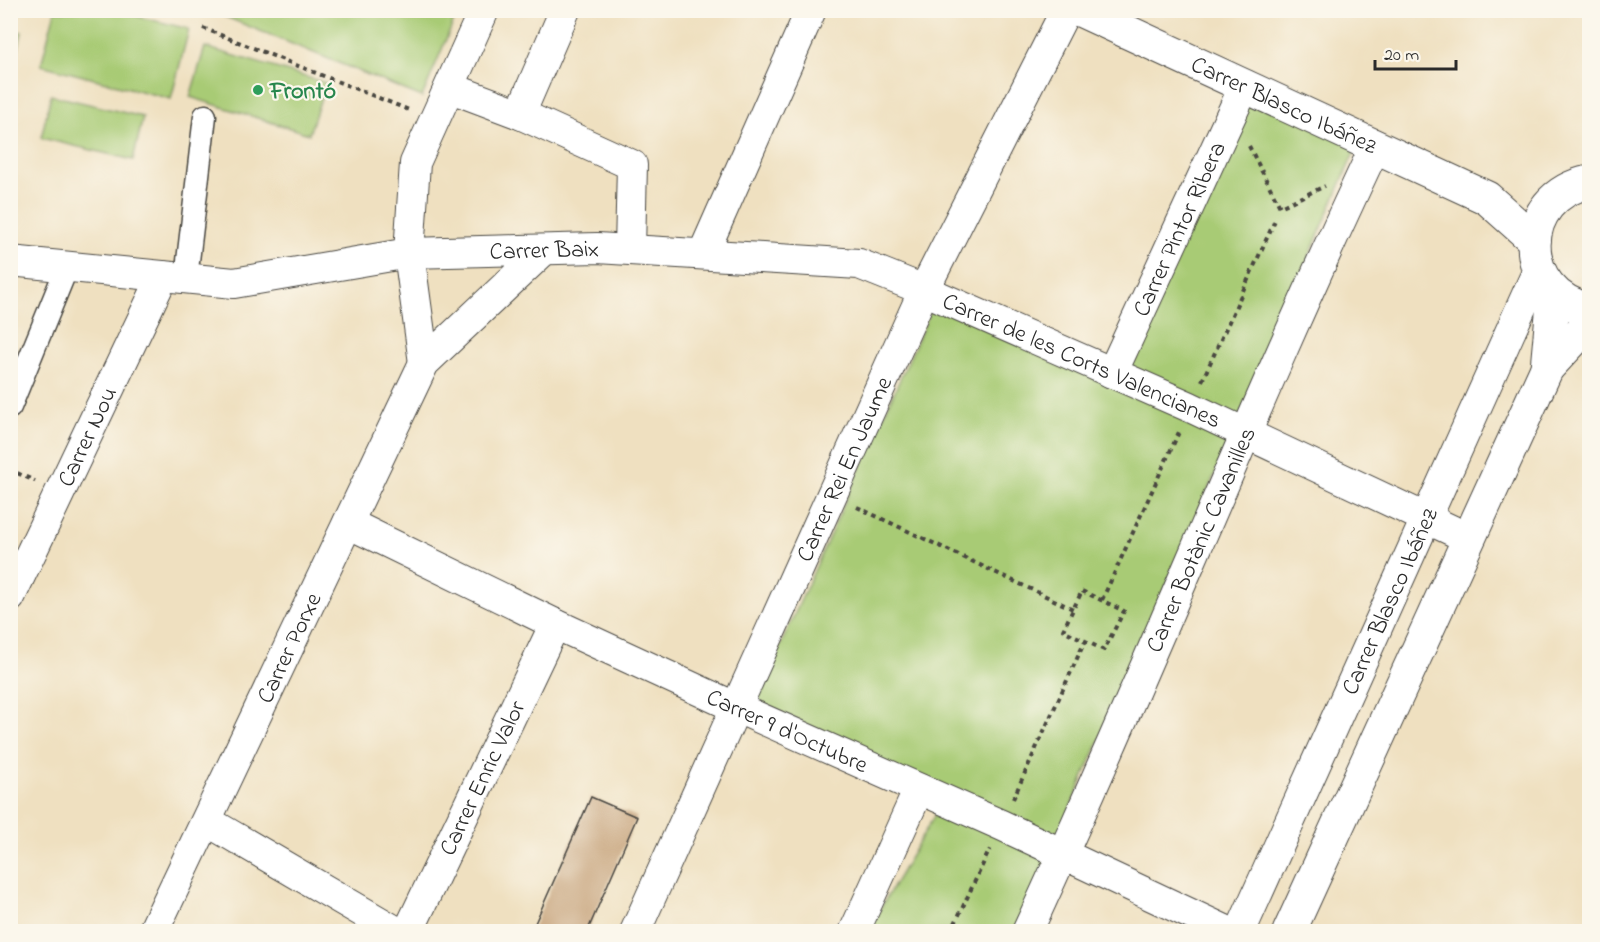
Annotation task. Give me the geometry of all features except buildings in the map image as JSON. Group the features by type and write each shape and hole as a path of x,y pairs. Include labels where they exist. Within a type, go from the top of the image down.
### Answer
{"street":[{"path":"424,363 409,252 415,162 484,10"},
{"path":"520,114 565,10"},
{"path":"704,254 811,10"},
{"name":"Carrer Rei En Jaume","path":"635,932 924,290 1066,10"},
{"name":"Carrer Blasco Ibáñez","path":"1080,10 1239,99 1370,158 1487,198 1550,203"},
{"path":"451,87 520,114 632,165 630,249"},
{"name":"Carrer Pintor Ribera","path":"1112,373 1239,99"},
{"path":"175,277 205,116"},
{"name":"Carrer Botànic Cavanilles","path":"1027,932 1063,854 1245,432 1370,158"},
{"path":"1590,182 1563,191 1550,203 1539,220 1542,268 1570,304 1590,310"},
{"name":"Carrer Blasco Ibáñez","path":"1487,198 1542,268 1547,368"},
{"name":"Carrer Baix","path":"10,261 234,283 409,252 630,249 859,264 924,290"},
{"name":"Carrer Porxe","path":"153,932 424,363 544,250"},
{"path":"10,407 67,267"},
{"name":"Carrer Blasco Ibáñez","path":"1240,932 1542,268"},
{"name":"Carrer Nou","path":"10,597 175,277"},
{"name":"Carrer de les Corts Valencianes","path":"924,290 1245,432 1468,538"},
{"name":"Carrer Blasco Ibáñez","path":"1289,932 1547,368 1590,322"},
{"name":"Carrer 9 d'Octubre","path":"348,523 555,624 1001,825 1229,932"},
{"name":"Carrer Enric Valor","path":"408,932 555,624"},
{"path":"854,932 919,789"},
{"path":"207,821 397,932"}],"path":[{"path":"203,28 435,120"},
{"path":"1239,99 1280,207 1370,158"},
{"path":"832,495 1073,609"},
{"path":"1082,591 1124,611 1104,650 1084,641 1063,630 1082,591"},
{"path":"951,932 1084,641"}],"green space":[{"path":"55,11 116,11 189,29 171,99 41,65"},
{"path":"211,11 458,11 422,97"},
{"path":"11,29 22,32 14,68 11,67"},
{"name":"Frontó","path":"205,47 326,83 309,134 190,97"},
{"path":"1245,85 1360,139 1017,931 867,931 940,806 747,720 936,299 1112,373"},
{"path":"51,95 143,117 133,160 41,138"}],"place":[{"name":"Frontó","path":"258,90"}]}
